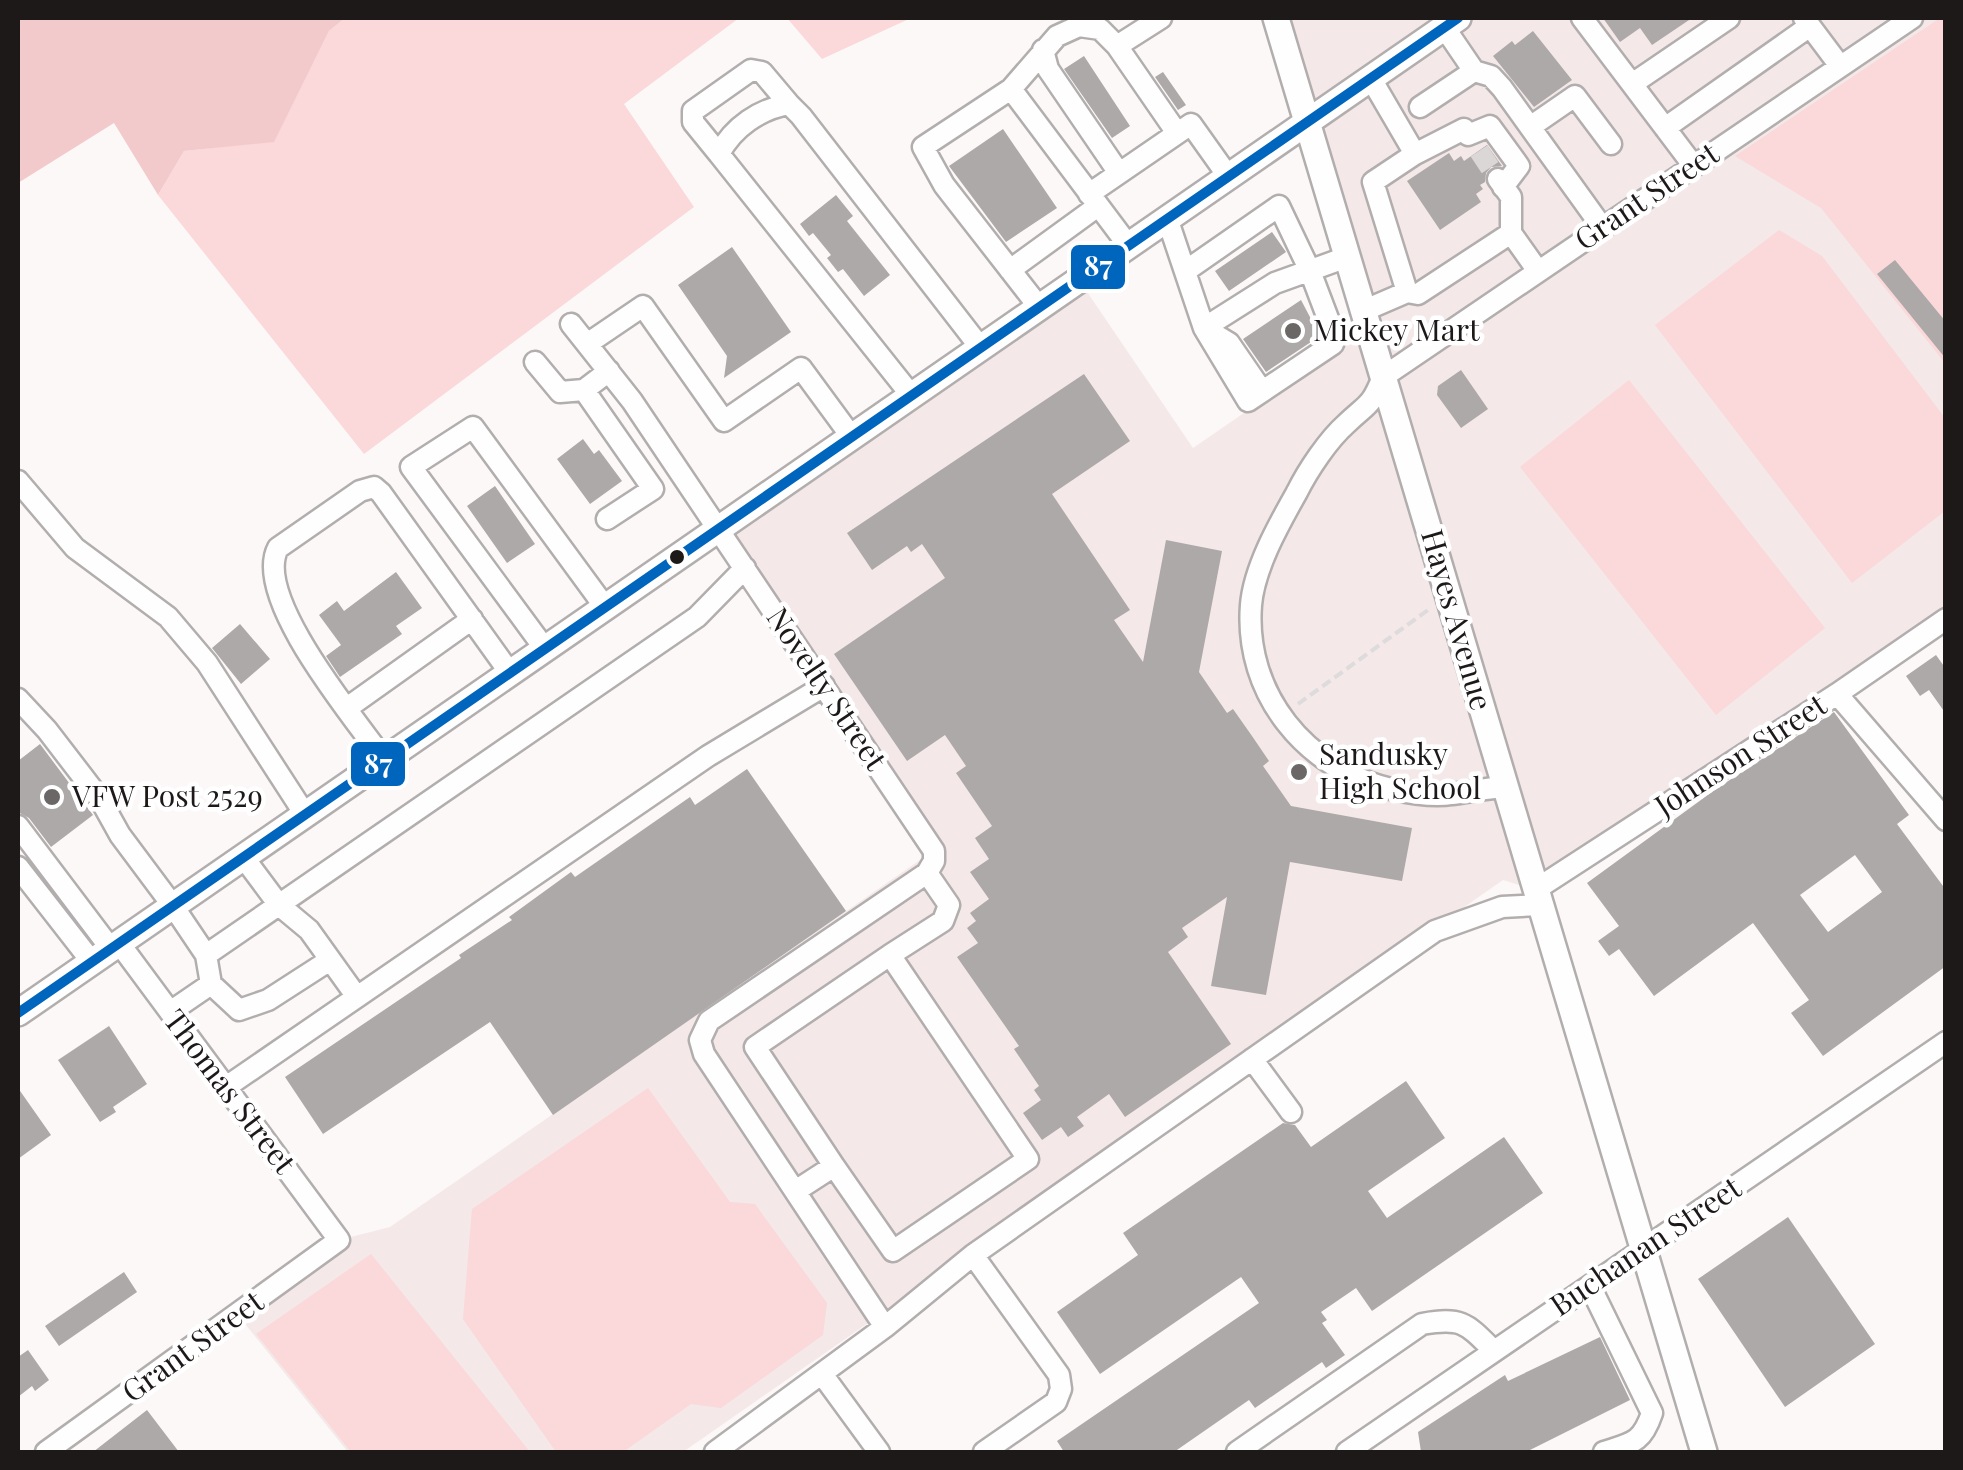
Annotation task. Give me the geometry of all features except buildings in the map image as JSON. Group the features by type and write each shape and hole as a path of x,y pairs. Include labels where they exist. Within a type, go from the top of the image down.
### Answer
{"main road":[{"name":"Hayes Avenue","path":"1276,18 1704,1452"},
{"path":"18,1013 1451,22"}],"street":[{"path":"1117,46 1161,18"},
{"path":"1582,18 1694,166"},
{"path":"1632,84 1728,18"},
{"name":"Grant Street","path":"1280,717 1264,688 1252,636 1251,602 1263,563 1298,488 1344,425 1372,404 1384,377 1912,18"},
{"path":"1451,22 1474,70 1491,76 1602,227"},
{"path":"1665,128 1807,22 1840,66"},
{"path":"1039,307 944,185 924,147 1010,89 1057,36 1079,26 1100,29 1117,46 1178,133"},
{"path":"1043,50 1048,69 1119,173"},
{"path":"911,395 693,122 693,111 750,70 762,72 789,104 980,348"},
{"path":"1420,107 1474,70"},
{"path":"1370,77 1415,154"},
{"path":"1010,89 1128,245"},
{"path":"1530,127 1575,96 1610,144"},
{"path":"719,154 727,138 768,108 789,104"},
{"path":"1010,270 1094,200 1119,173 1191,124 1228,176"},
{"path":"1407,292 1373,182 1415,154 1464,129 1473,143 1490,126 1519,166 1499,181 1511,198 1512,232 1538,271"},
{"path":"1167,218 1204,328 1248,401 1333,344 1335,337 1310,271 1279,206 1187,270"},
{"path":"1364,311 1407,292 1418,294 1512,232"},
{"path":"1204,328 1275,283 1347,258"},
{"path":"587,344 643,306 724,421 802,368 851,436"},
{"name":"Novelty Street","path":"571,324 653,432 934,851 934,862 927,873"},
{"path":"535,362 560,392 584,390 609,371"},
{"path":"584,390 653,488 607,519"},
{"path":"544,649 411,467 473,427 604,607"},
{"path":"626,450 653,432"},
{"path":"18,481 75,548 168,617 207,663 306,816"},
{"path":"384,761 299,640 280,601 272,560 278,548 360,490 374,487 510,673"},
{"path":"206,956 697,617 745,568"},
{"path":"347,708 472,619"},
{"name":"Johnson Street","path":"1537,898 1946,619"},
{"path":"226,1087 708,756 824,686"},
{"path":"1837,694 1946,820"},
{"path":"18,699 100,799 120,835 206,956 211,984 239,1010 268,1000 330,960"},
{"path":"1280,717 1305,745 1336,769 1390,788 1448,795 1505,787"},
{"path":"18,826 107,951"},
{"path":"244,858 280,904 309,930 357,997"},
{"path":"18,867 107,951"},
{"path":"886,1327 704,1054 700,1040 709,1021 927,873 948,904 943,920 890,955 755,1046 893,1251 1028,1159 890,955"},
{"path":"714,1452 886,1327 973,1255 1435,931 1537,898"},
{"name":"Thomas Street","path":"107,951 170,1012 339,1240"},
{"path":"170,1012 211,984"},
{"name":"Buchanan Street","path":"1347,1452 1946,1042"},
{"path":"1252,1059 1291,1112"},
{"path":"797,1190 834,1166"},
{"name":"Grant Street","path":"46,1452 339,1240"},
{"path":"973,1255 1059,1375 1060,1390 1056,1402 984,1452"},
{"path":"1590,1286 1652,1414 1646,1433 1635,1442 1604,1452"},
{"path":"1237,1452 1422,1324 1449,1319 1466,1324 1494,1351"},
{"path":"822,1374 878,1452"}],"path":[{"path":"1280,717 1432,607"}],"shaded area":[{"path":"18,18 345,18 329,31 274,142 184,151 158,195 114,123 18,183"},
{"path":"345,18 739,18 624,104 694,207 364,454 158,195 184,151 274,141 329,31"},
{"path":"787,18 911,18 822,59"},
{"name":"Sandusky High School","path":"1284,18 1945,18 1945,619 1535,890 1503,880 683,1452 348,1452 238,1315 339,1240 390,1227 933,851 718,527 1079,280 1193,448 1368,328"},
{"path":"1945,18 1945,363 1821,208 1735,156"},
{"path":"1779,230 1822,256 1945,418 1945,511 1852,583 1655,325"},
{"path":"1629,380 1825,628 1716,715 1520,467"},
{"path":"648,1088 730,1202 755,1204 827,1303 823,1335 721,1408 691,1404 623,1452 556,1452 463,1319 472,1209"},
{"path":"371,1254 530,1452 351,1452 256,1334"}],"tunnel":[{"path":"1479,151 1495,175"}],"transit line":[{"name":"87","path":"18,1013 1458,18"}],"place":[{"name":"Mickey Mart","path":"1293,331"},
{"name":"Sandusky High School","path":"1299,772"},
{"name":"VFW Post 2529","path":"52,797"}]}
